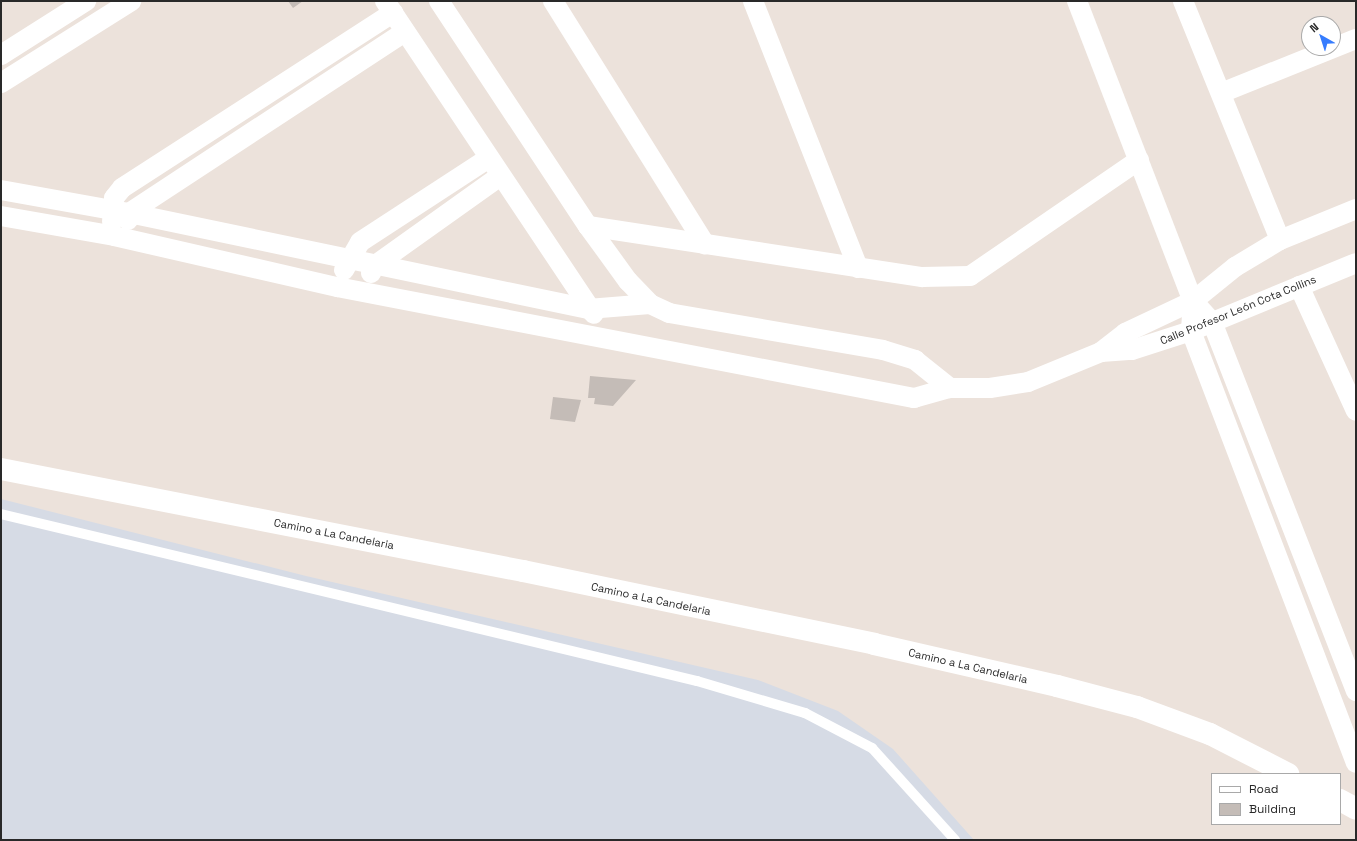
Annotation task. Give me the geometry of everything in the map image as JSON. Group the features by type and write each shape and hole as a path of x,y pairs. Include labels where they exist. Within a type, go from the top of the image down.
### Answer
{"street":[{"path":"1,55 86,1"},
{"path":"1,83 131,1"},
{"path":"439,1 588,226 628,281 650,304 676,315 883,350 915,360 950,388"},
{"path":"554,1 705,244"},
{"path":"753,1 858,268"},
{"path":"1077,1 1194,301 1212,322 1356,691"},
{"path":"1184,1 1280,240"},
{"path":"120,238 120,212 114,198 122,188 389,7 588,309 623,339"},
{"path":"120,212 405,32"},
{"path":"1221,93 1356,39"},
{"path":"337,287 348,259 360,242 489,158"},
{"path":"588,226 922,277 970,276 1139,160"},
{"path":"365,292 374,266 500,176"},
{"path":"1,190 120,212 348,259 374,266 588,309 650,304"},
{"name":"Calle Profesor León Cota Collins","path":"1101,352 1124,333 1194,301 1234,268 1280,240 1356,209"},
{"path":"1,216 120,238 337,287 623,339 663,351 914,398 950,388 990,388 1028,382 1101,352"},
{"name":"Calle Profesor León Cota Collins","path":"1101,352 1132,350 1191,331 1356,263"},
{"path":"1299,286 1356,411"},
{"path":"1194,301 1191,331 1356,764"},
{"name":"Camino a La Candelaria","path":"1,469 523,571 874,644 1056,686 1137,708 1210,734 1286,773"},
{"path":"1341,801 1356,809"}],"lane":[{"path":"1,514 697,681 805,713 872,748 955,840"}],"shaded area":[{"path":"1,499 306,576 758,680 838,711 893,749 974,840 1,840"}],"building":[{"path":"288,1 303,1 293,8"},
{"path":"590,376 636,380 613,406 594,404 595,398 588,398"},
{"path":"553,397 581,400 575,422 550,419"}]}
